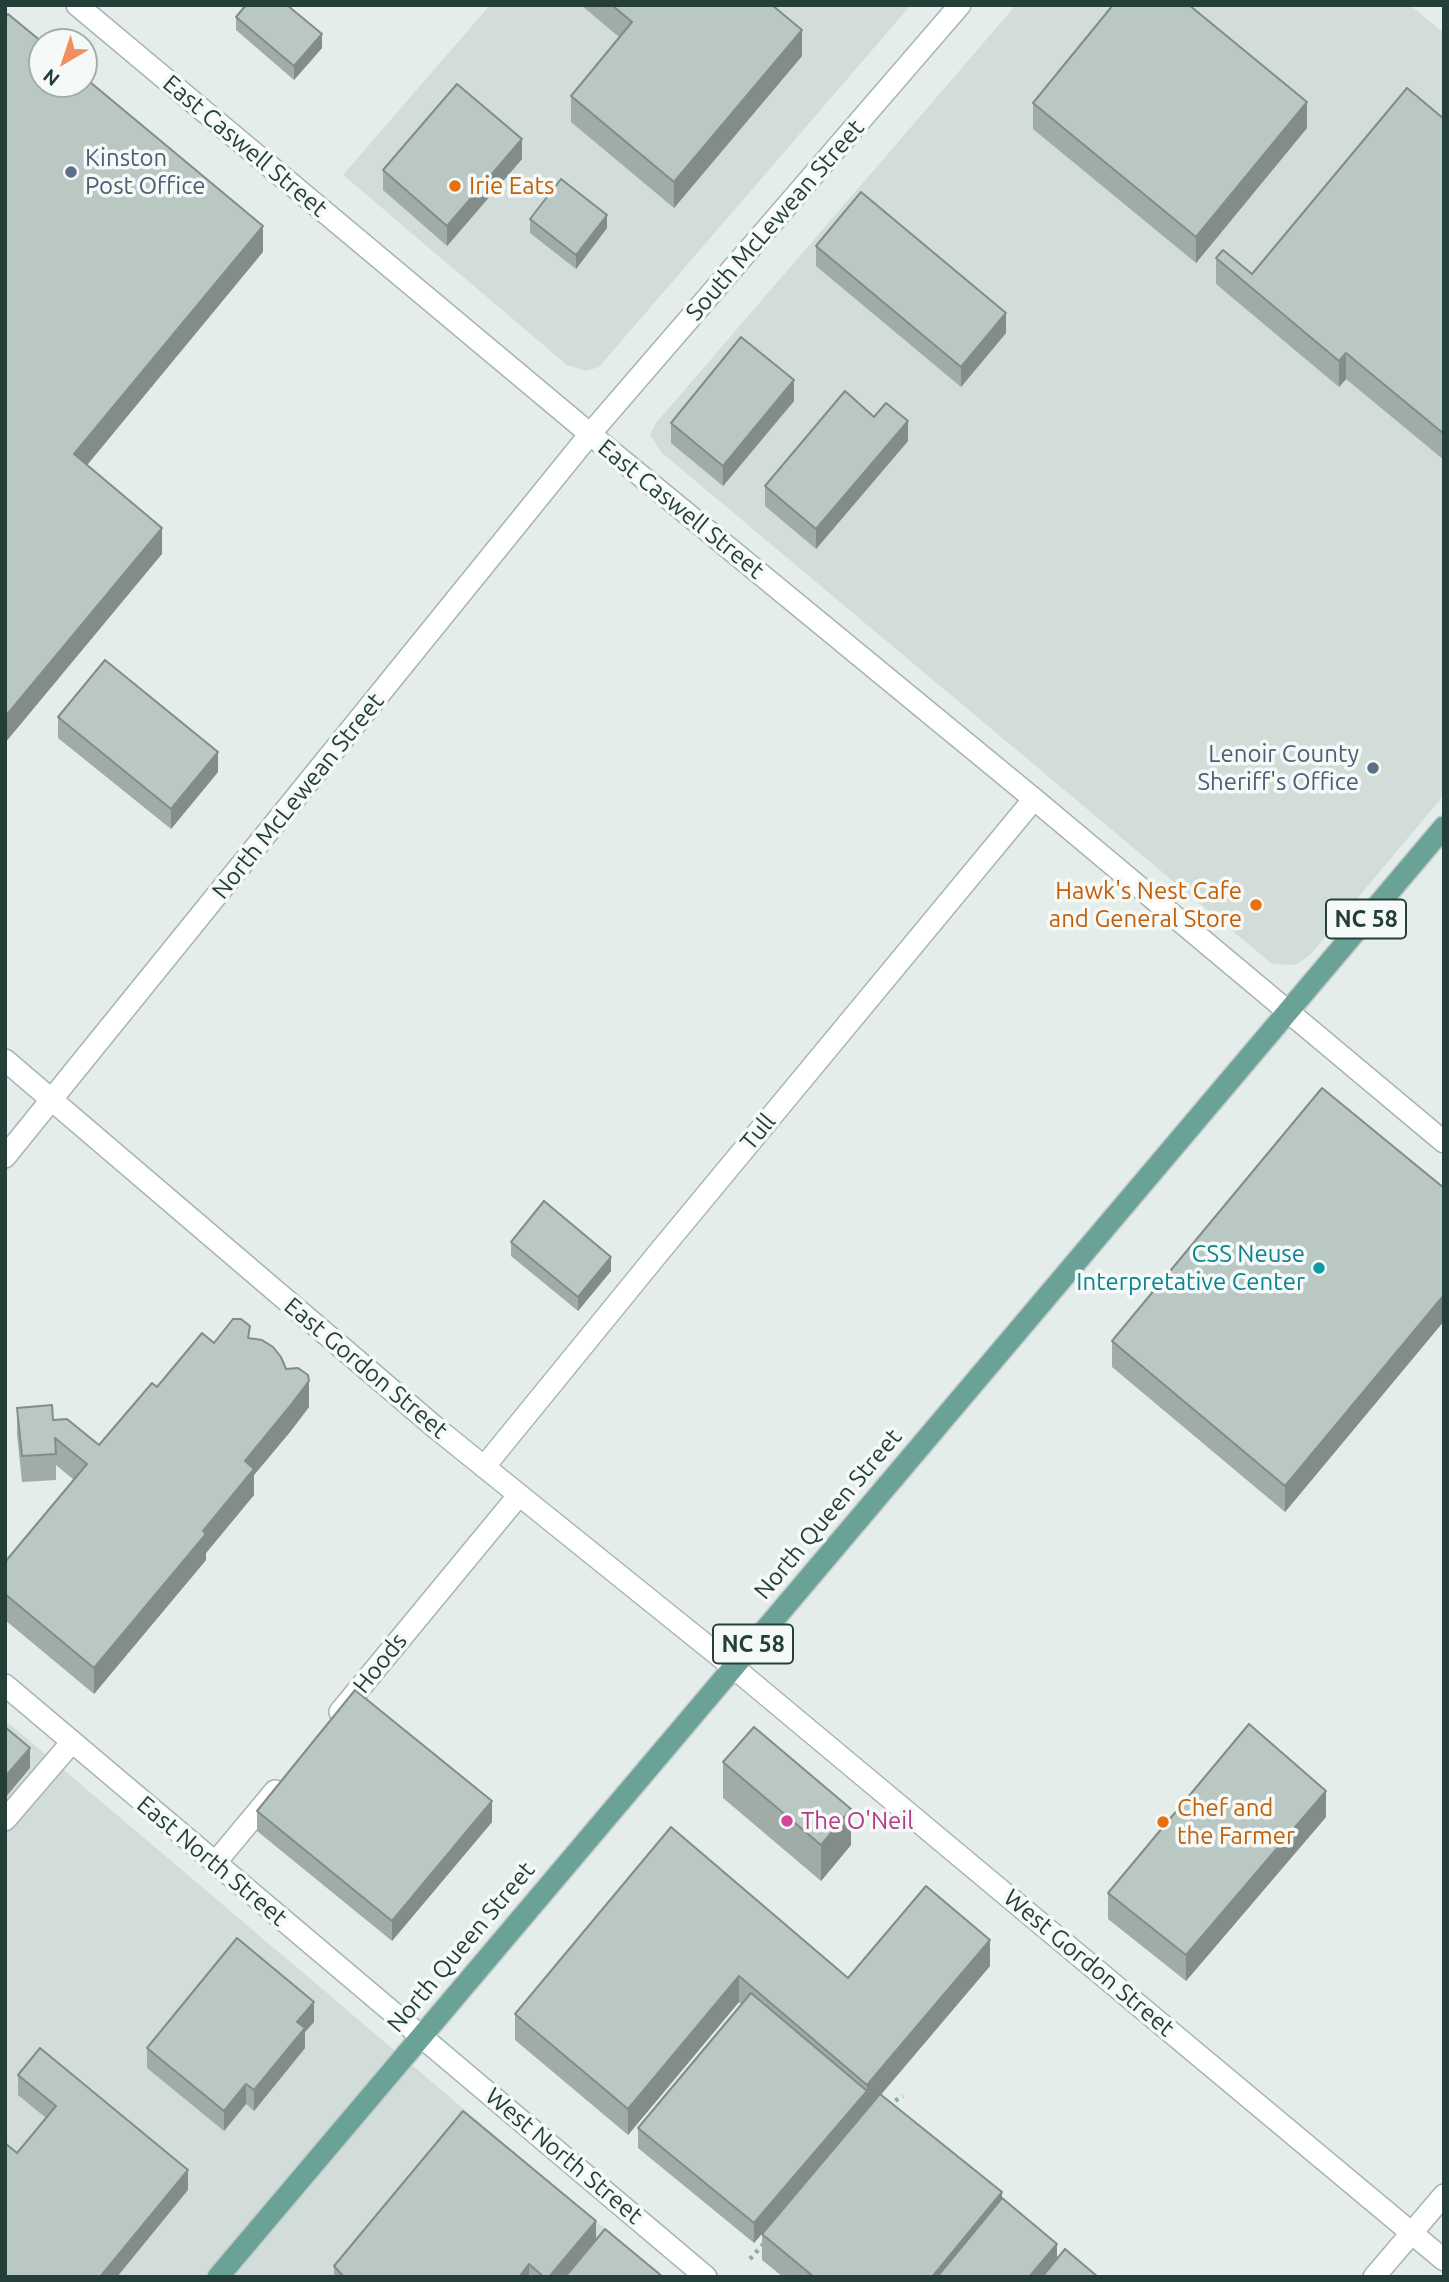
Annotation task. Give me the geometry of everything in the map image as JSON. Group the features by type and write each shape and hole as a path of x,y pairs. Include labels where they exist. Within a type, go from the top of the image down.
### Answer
{"main road":[{"name":"NC 58","path":"1288,1010 1444,827"},
{"name":"North Queen Street","path":"218,2277 1288,1010"}],"street":[{"name":"East Caswell Street","path":"77,5 1444,1142"},
{"name":"South McLewean Street","path":"590,434 960,5"},
{"name":"North McLewean Street","path":"5,1157 590,434"},
{"name":"Tull","path":"484,1467 1034,799"},
{"name":"East Gordon Street","path":"5,1060 484,1467 733,1667"},
{"name":"Hoods","path":"323,1732 519,1495"},
{"name":"West Gordon Street","path":"733,1667 1444,2260"},
{"name":"East North Street","path":"5,1685 421,2035"},
{"path":"5,1820 72,1742"},
{"path":"215,1863 288,1775"},
{"name":"West North Street","path":"421,2035 706,2277"},
{"path":"1374,2277 1444,2195"}],"path":[{"path":"886,2106 903,2096"},
{"path":"750,2259 768,2239"}],"shaded area":[{"path":"490,5 911,5 599,367 586,371 567,365 343,175"},
{"path":"1016,5 1410,5 1444,33 1444,795 1309,956 1296,965 1272,964 662,453 650,435 656,423"},
{"path":"5,1720 71,1776 662,2277 5,2277"}],"building":[{"path":"246,5 287,5 322,34 294,66 236,17"},
{"path":"612,5 772,5 802,30 674,182 571,96 632,22"},
{"path":"1113,5 1189,5 1307,102 1196,237 1033,103"},
{"path":"8,14 28,30 28,98 98,98 98,89 263,226 74,454 162,528 5,717 5,18"},
{"path":"457,84 522,139 447,226 383,170"},
{"path":"1407,88 1444,119 1444,434 1346,353 1339,361 1216,258 1223,250 1252,274"},
{"path":"561,179 607,215 576,255 530,219"},
{"path":"861,192 1006,313 961,367 816,246"},
{"path":"741,337 794,380 723,466 671,423"},
{"path":"845,391 874,417 886,403 908,421 816,529 765,486"},
{"path":"105,660 218,752 171,809 58,717"},
{"name":"CSS Neuse Interpretative Center","path":"1322,1088 1444,1188 1444,1295 1285,1486 1112,1341"},
{"path":"544,1201 611,1257 578,1297 511,1242"},
{"path":"233,1319 241,1319 250,1326 248,1338 262,1340 273,1347 286,1369 298,1368 308,1375 309,1381 245,1461 254,1469 203,1531 206,1534 94,1668 5,1594 5,1562 87,1464 55,1438 56,1454 22,1456 17,1408 52,1405 53,1420 67,1419 99,1445 152,1383 157,1387 202,1333 214,1343"},
{"path":"355,1690 492,1801 392,1921 257,1811"},
{"path":"1249,1724 1326,1791 1186,1955 1108,1893"},
{"path":"5,1727 30,1748 5,1777"},
{"path":"754,1727 851,1809 821,1845 723,1762"},
{"path":"671,1827 848,1978 926,1886 990,1940 867,2085 739,1976 628,2109 515,2014"},
{"path":"237,1938 314,2002 297,2022 305,2028 254,2090 246,2084 224,2111 147,2048"},
{"path":"751,1993 867,2091 754,2223 638,2128"},
{"path":"40,2048 188,2170 100,2277 5,2277 5,2143 17,2153 56,2106 18,2075"},
{"path":"880,2094 1002,2192 932,2277 814,2277 762,2234"},
{"path":"463,2111 596,2221 549,2277 544,2277 529,2264 519,2277 344,2277 334,2266"},
{"path":"1002,2198 1057,2244 1029,2277 937,2277"},
{"path":"605,2229 663,2277 565,2277"},
{"path":"1065,2249 1098,2277 1042,2277"}],"place":[{"name":"Kinston Post Office","path":"71,172"},
{"name":"Irie Eats","path":"455,186"},
{"name":"Lenoir County Sheriff's Office","path":"1373,768"},
{"name":"Hawk's Nest Cafe and General Store","path":"1256,905"},
{"name":"CSS Neuse Interpretative Center","path":"1319,1268"},
{"name":"The O'Neil","path":"787,1821"},
{"name":"Chef and the Farmer","path":"1163,1822"}]}
